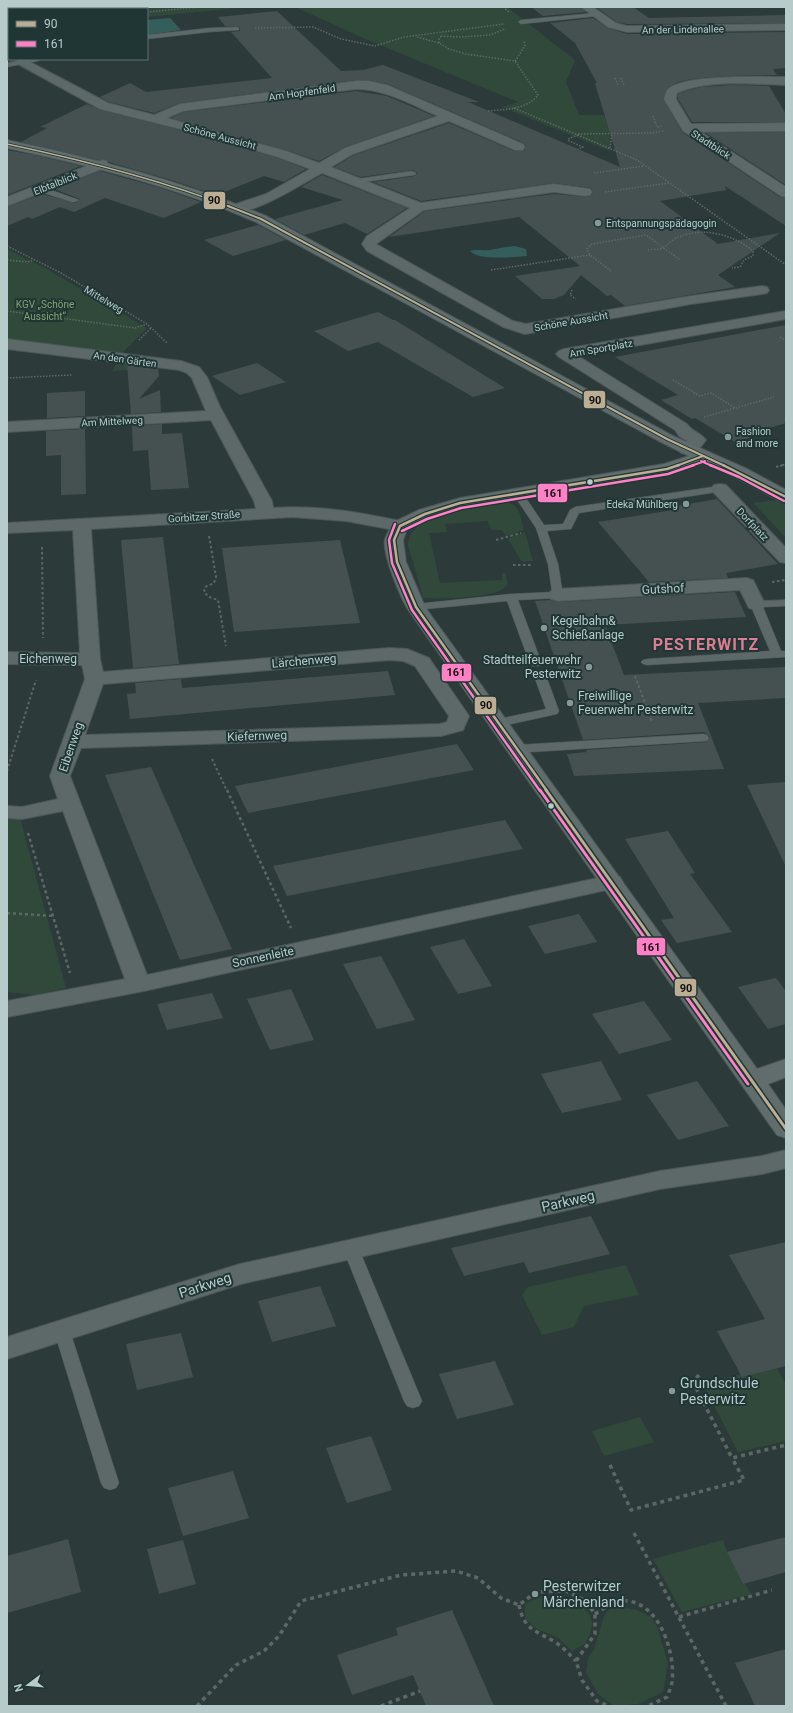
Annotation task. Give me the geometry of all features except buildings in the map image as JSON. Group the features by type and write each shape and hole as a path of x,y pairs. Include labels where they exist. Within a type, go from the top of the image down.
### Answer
{"street":[{"name":"An der Lindenallee","path":"586,7 612,25 627,29 786,27"},
{"name":"Schöne Aussicht","path":"22,62 104,106 242,142 321,168 420,207"},
{"name":"Stadtblick","path":"786,81 697,83 677,89 670,94 670,99 687,128 786,193"},
{"name":"Am Hopfenfeld","path":"154,119 180,108 356,85 369,85 383,88 519,147"},
{"path":"238,208 271,198 349,151 448,117"},
{"path":"687,128 786,127"},
{"name":"Elbtalblick","path":"7,144 102,164 210,197 238,208 346,263 695,452 741,473 786,497"},
{"name":"Elbtalblick","path":"7,202 102,164"},
{"name":"Schöne Aussicht","path":"585,192 554,188 420,207 372,239 369,244 372,248 508,324 525,329 691,300 762,290"},
{"name":"Am Sportplatz","path":"695,452 698,440 685,433 681,427 564,354 786,315"},
{"name":"An den Gärten","path":"7,344 180,366 193,370 199,377 216,415"},
{"path":"216,415 263,501 265,513"},
{"name":"Am Mittelweg","path":"7,427 216,415"},
{"path":"695,452 686,463 666,469 460,503 425,514 400,526 394,540 397,562 416,607 786,1130"},
{"name":"Dorfplatz","path":"720,489 786,558"},
{"name":"Gorbitzer Straße","path":"7,528 265,513 316,512 367,518 400,526"},
{"path":"82,524 90,659 95,679"},
{"name":"Gutshof","path":"558,595 746,584 756,604"},
{"name":"Lärchenweg","path":"95,679 389,654 407,655 422,662 459,716 456,726 442,730"},
{"name":"Eichenweg","path":"7,658 90,659"},
{"name":"Eibenweg","path":"95,679 60,776 139,984"},
{"name":"Kiefernweg","path":"73,742 442,730"},
{"path":"14,813 70,803"},
{"name":"Sonnenleite","path":"10,1008 139,984 612,882"},
{"path":"752,1081 786,1067"},
{"name":"Parkweg","path":"7,1348 240,1274 660,1180 762,1165 786,1159"}],"lane":[{"path":"521,22 596,15"},
{"path":"148,37 237,29"},
{"path":"7,65 33,60"},
{"path":"357,182 412,174"},
{"path":"40,189 75,200"},
{"path":"540,528 568,527 575,510 720,489"},
{"path":"416,607 511,597 558,595 553,564 540,528 518,494"},
{"path":"498,723 553,712 511,597"},
{"path":"756,604 786,603"},
{"name":"Gutshof","path":"756,604 782,654"},
{"path":"647,662 782,654"},
{"path":"516,749 703,738"},
{"path":"351,1249 413,1401"},
{"path":"62,1331 110,1483"}],"path":[{"path":"74,8 84,7"},
{"path":"148,12 199,7"},
{"path":"265,28 313,27 341,40 375,46 404,37 445,33 498,25"},
{"path":"441,36 460,37 490,35 508,28"},
{"path":"439,43 441,36 445,33"},
{"path":"414,36 439,43 449,49 466,54 515,60 522,72 538,92 536,99 532,102 514,108 637,160 786,265"},
{"path":"615,78 618,86"},
{"path":"621,78 624,85"},
{"path":"575,134 651,133 667,131"},
{"path":"610,148 612,133"},
{"path":"578,150 583,147 569,141 568,139 579,135"},
{"path":"588,174 645,166"},
{"path":"612,192 670,183"},
{"path":"648,250 663,248 668,242 683,235 712,233 726,235 748,245 753,251 753,256 744,260 740,267 732,268"},
{"path":"611,271 590,255 587,249 592,244 646,235 680,260"},
{"name":"Mittelweg","path":"7,246 61,273 147,324 186,361 180,366"},
{"path":"491,270 590,255"},
{"path":"7,260 28,262 34,260"},
{"path":"7,311 135,328 147,324"},
{"path":"777,334 786,341"},
{"path":"7,378 53,376"},
{"path":"672,380 700,396 711,393 736,408"},
{"path":"700,418 774,397"},
{"path":"496,540 508,538 525,531 540,528"},
{"path":"208,533 216,577 214,583 205,587 204,592 209,597 218,600 229,667"},
{"path":"647,662 629,663 654,728"},
{"path":"202,738 301,949"},
{"path":"14,813 54,916 76,995"},
{"path":"7,913 54,916"},
{"path":"610,1465 631,1510 744,1480 693,1382 699,1375"},
{"path":"732,1458 786,1445"},
{"path":"634,1533 726,1706"},
{"path":"197,1706 236,1665 264,1651 279,1636 301,1601 401,1575 456,1571 478,1578 501,1598 519,1605"},
{"path":"679,1617 772,1590"},
{"path":"519,1605 536,1592 566,1591 586,1601 595,1614 595,1634 576,1661"},
{"path":"595,1614 619,1601 638,1603 655,1616 667,1637 672,1680 667,1697 648,1706"},
{"path":"519,1605 520,1616 530,1630 557,1643 576,1661 582,1680 597,1701 609,1706"},
{"path":"381,1706 420,1691"}],"green space":[{"path":"248,7 148,17 148,8 100,8"},
{"path":"295,7 507,7 575,60 566,82 579,115 604,115 610,132 610,151 502,107 518,102 363,38"},
{"name":"KGV „Schöne Aussicht“","path":"7,249 45,268 147,328 119,356 7,340"},
{"path":"118,361 166,368 112,371"},
{"path":"779,500 786,505 786,538 753,503"},
{"path":"504,502 510,503 517,508 524,530 506,536 502,530 491,530 488,521 445,524 447,532 429,533 440,583 502,580 502,573 505,573 507,585 502,590 481,596 423,598 408,545 411,534 419,525 447,512 478,505"},
{"path":"525,532 533,561 522,562 508,539"},
{"path":"7,818 20,818 66,988 34,995 7,992"},
{"path":"626,1265 639,1295 584,1306 574,1327 542,1335 522,1295 528,1287"},
{"path":"777,1368 786,1385 786,1441 738,1452 703,1384 741,1374"},
{"path":"640,1417 654,1442 604,1456 592,1431"},
{"path":"723,1540 727,1552 751,1594 682,1612 653,1559"},
{"path":"542,1596 573,1602 587,1611 591,1617 592,1625 591,1632 586,1643 572,1651 557,1637 535,1628 525,1618 525,1604"},
{"path":"620,1607 637,1610 651,1617 658,1629 668,1664 663,1692 638,1704 614,1706 599,1695 586,1673 588,1658 594,1650 604,1616 609,1609"}],"water":[{"path":"170,18 181,30 148,35 148,20"},
{"path":"514,246 526,249 527,256 488,257 474,254 470,251 489,250"}],"transit line":[{"name":"90","path":"7,144 72,158 136,175 199,195 261,219 667,439 741,473 786,497"},
{"name":"90","path":"703,456 667,469 460,503 425,514 400,526 394,540 397,562 416,607 786,1129"},
{"name":"161","path":"701,461 739,477 784,501"},
{"name":"161","path":"402,531 427,519 461,508 668,474 705,461"},
{"name":"161","path":"395,524 389,540 392,563 412,610 748,1084"}],"place":[{"name":"Entspannungspädagogin","path":"598,223"},
{"name":"Fashion and more","path":"728,437"},
{"name":"Edeka Mühlberg","path":"686,504"},
{"name":"Kegelbahn& Schießanlage","path":"544,628"},
{"name":"Stadtteilfeuerwehr Pesterwitz","path":"589,667"},
{"name":"Freiwillige Feuerwehr Pesterwitz","path":"570,703"},
{"name":"Grundschule Pesterwitz","path":"672,1391"},
{"name":"Pesterwitzer Märchenland","path":"535,1594"}],"district":[{"name":"PESTERWITZ","path":"706,644"}]}
